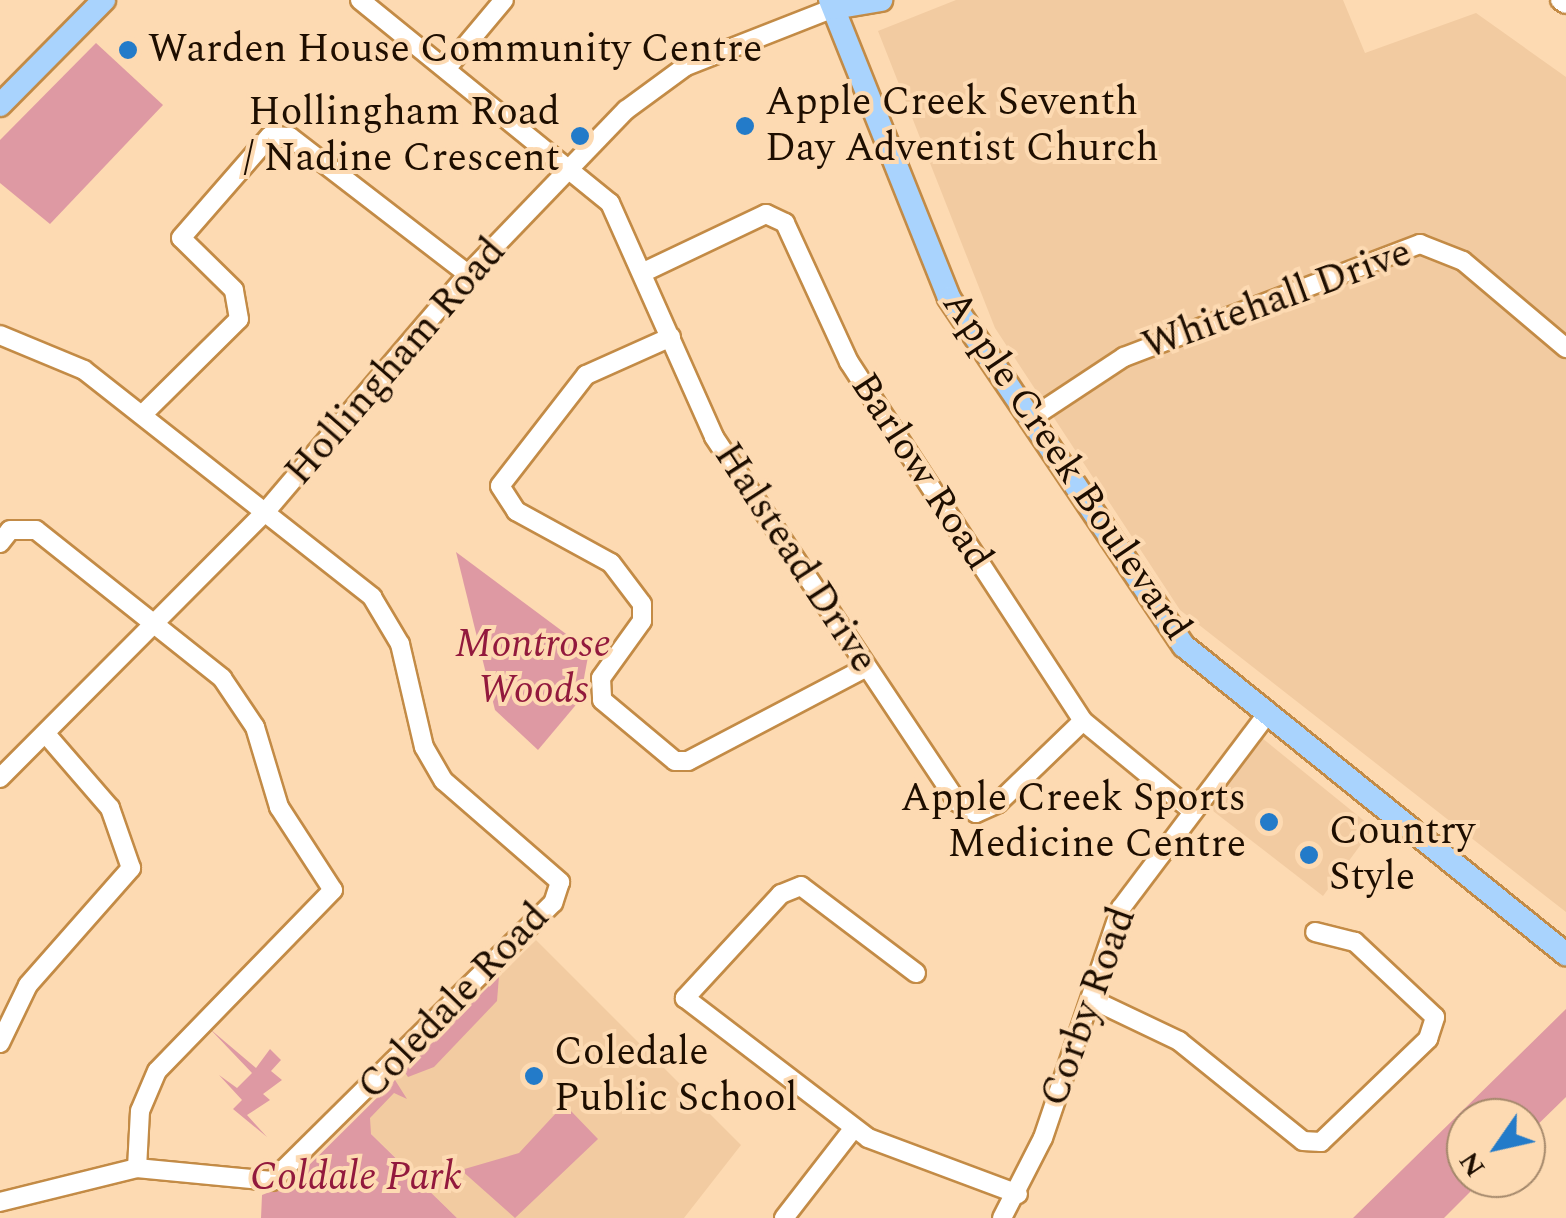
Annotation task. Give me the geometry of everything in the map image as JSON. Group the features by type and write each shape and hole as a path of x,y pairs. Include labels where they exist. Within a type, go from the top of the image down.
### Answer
{"main road":[{"path":"0,105 104,0"},
{"path":"835,3 880,0"},
{"name":"Apple Creek Boulevard","path":"835,3 948,298 1184,646 1566,954"}],"street":[{"name":"Halstead Drive","path":"360,0 610,203 646,271 714,436 966,811 998,803 1082,721"},
{"path":"446,70 504,0"},
{"name":"Hollingham Road","path":"0,778 268,510 468,274 569,166 686,66 835,3"},
{"path":"142,415 239,319 234,290 181,238 270,136 290,138 468,274"},
{"name":"Barlow Road","path":"646,271 766,214 785,223 849,362 1082,721 1192,812"},
{"name":"Whitehall Drive","path":"1030,419 1124,357 1420,244 1463,261 1566,348"},
{"path":"0,335 84,370 268,510"},
{"path":"672,337 586,375 500,486 508,506 611,562 642,604 642,621 603,672 602,700 676,761 688,761 867,667"},
{"name":"Coledale Road","path":"1,1198 137,1168 246,1184 277,1178 560,891 549,864 444,781 424,747 400,644 372,598 268,510"},
{"path":"0,543 10,530 36,530 155,625 239,699 279,806 333,890 156,1071 140,1111 137,1168"},
{"name":"Corby Road","path":"1002,1218 1018,1194 1121,908 1268,713"},
{"path":"0,1042 28,984 132,868 110,808 46,734"},
{"path":"916,973 801,886 688,988 688,1005 853,1129 1018,1194"},
{"path":"1091,1000 1179,1041 1303,1141 1321,1142 1428,1039 1436,1017 1355,942 1314,932"},
{"path":"784,1218 853,1129"}],"shaded area":[{"path":"956,0 1343,0 1365,53 1476,13 1566,77 1566,912 1180,610 995,328 878,31"},
{"path":"1262,738 1373,828 1323,896 1204,804"},
{"name":"Coledale Public School","path":"536,940 741,1145 684,1218 457,1218 356,1119"}],"green space":[{"path":"96,43 163,105 50,224 0,183 0,140"},
{"name":"Montrose Woods","path":"456,552 589,651 580,700 538,750 495,710"},
{"path":"499,976 497,1001 434,1067 408,1077 404,1071"},
{"path":"1566,1009 1566,1097 1546,1116 1546,1098 1475,1098"},
{"path":"210,1029 256,1068 270,1049 281,1060 271,1071 282,1080 263,1094 270,1100 247,1115 267,1137 233,1109 242,1100 219,1075 237,1088 252,1073"},
{"name":"Coldale Park","path":"395,1080 407,1099 394,1093 370,1118 371,1134 457,1218 261,1218 262,1195 290,1184"},
{"path":"570,1110 598,1139 515,1218 461,1170 519,1153 557,1112"},
{"path":"1446,1127 1446,1198 1464,1198 1444,1218 1353,1218"}],"place":[{"name":"Warden House Community Centre","path":"128,50"},
{"name":"Apple Creek Seventh Day Adventist Church","path":"745,126"},
{"name":"Hollingham Road / Nadine Crescent","path":"580,136"},
{"name":"Apple Creek Sports Medicine Centre","path":"1269,822"},
{"name":"Country Style","path":"1309,855"},
{"name":"Coledale Public School","path":"534,1076"}]}
